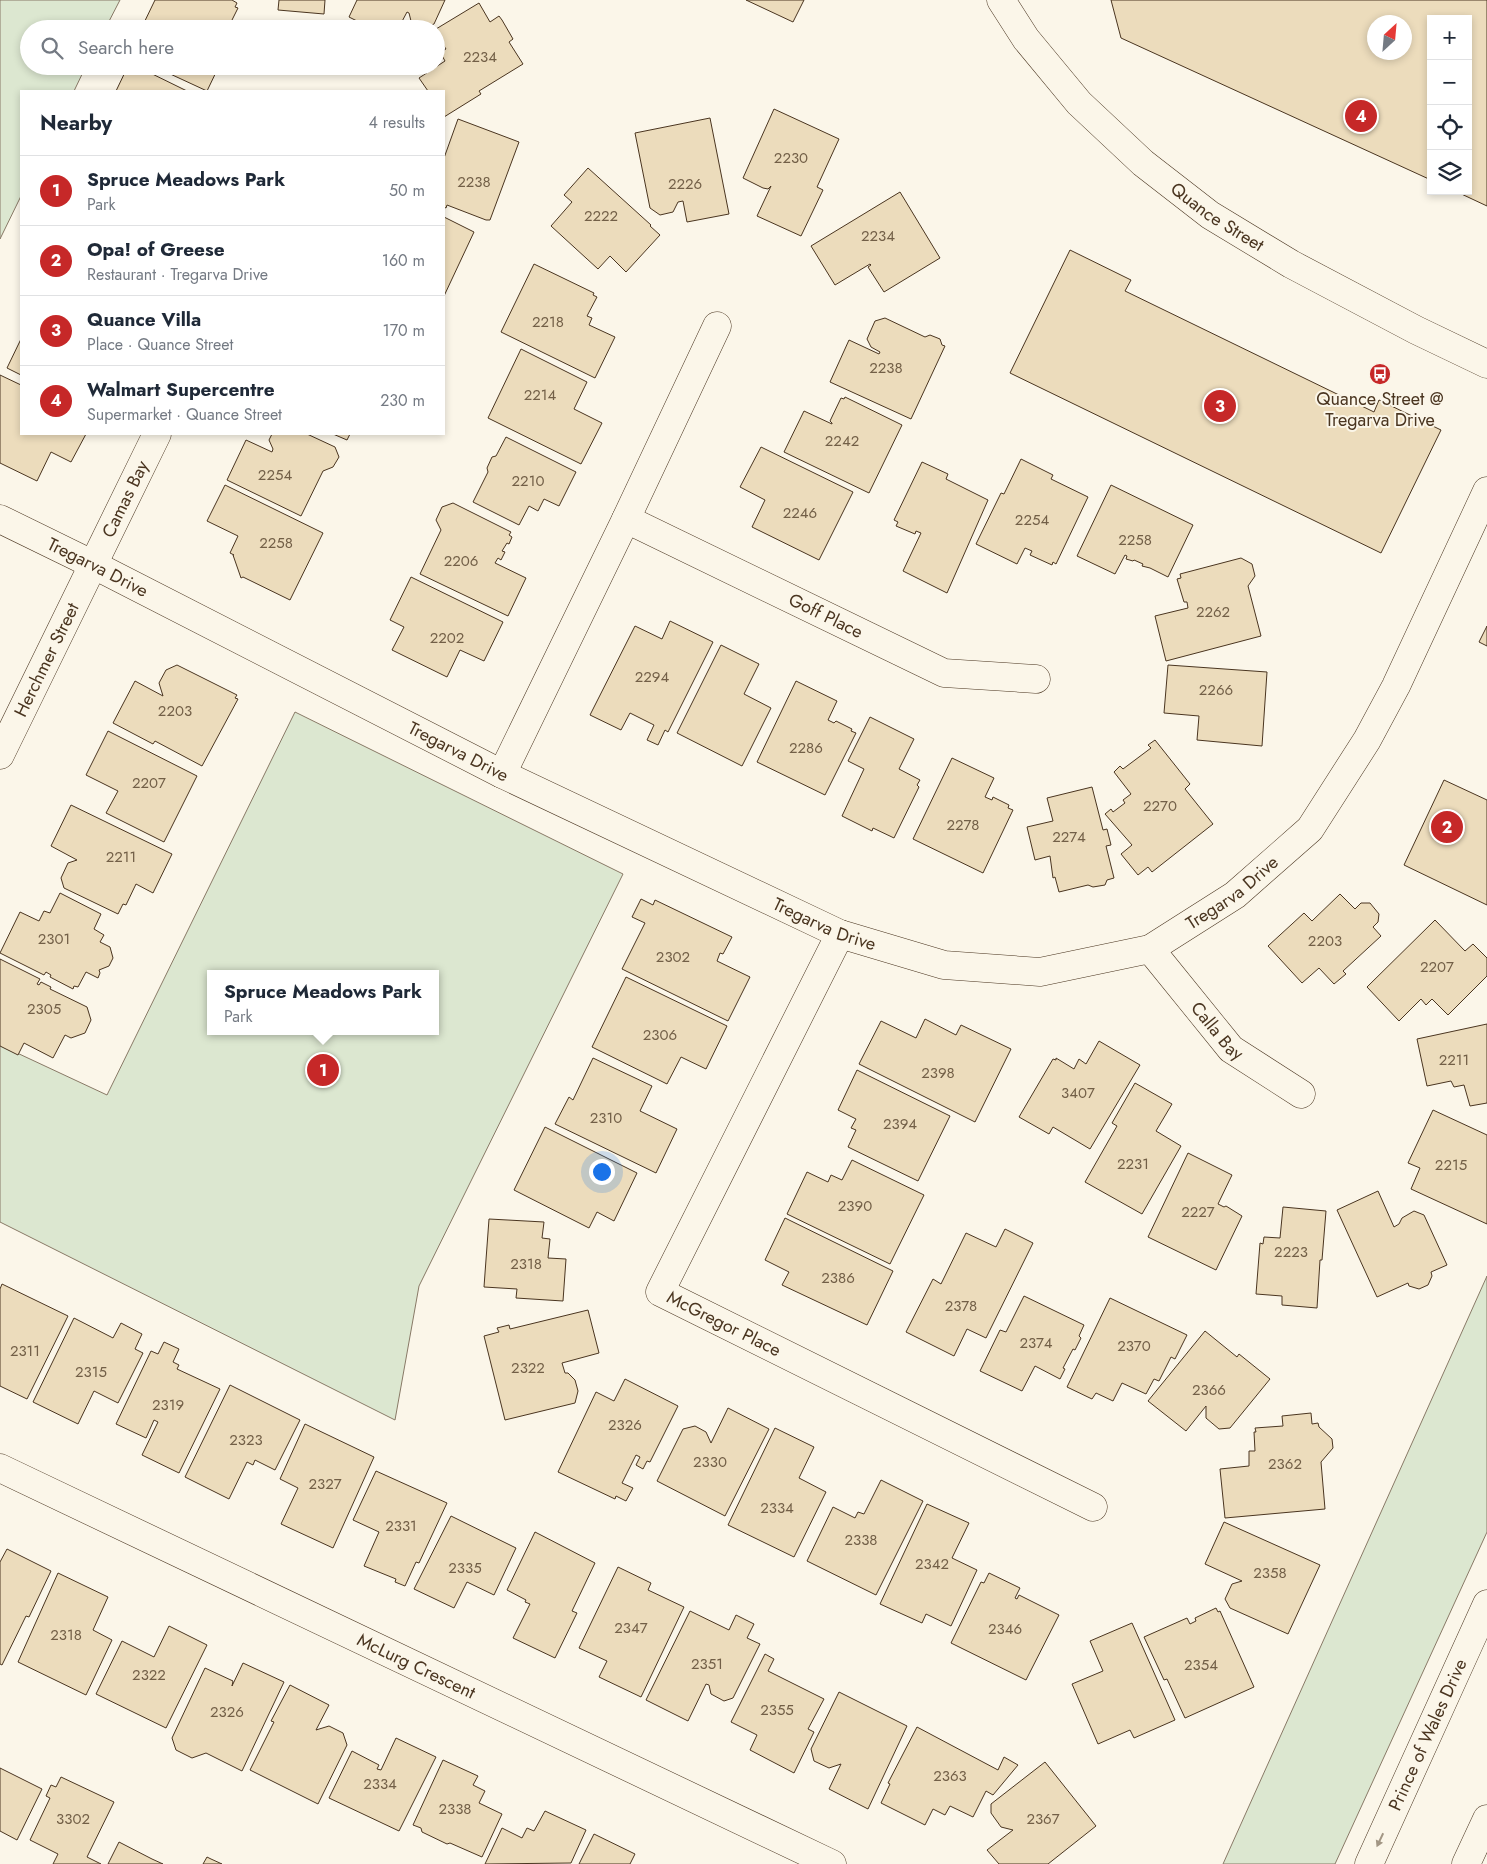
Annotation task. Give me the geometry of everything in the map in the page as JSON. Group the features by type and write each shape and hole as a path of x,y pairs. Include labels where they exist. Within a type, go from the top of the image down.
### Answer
{"street":[{"name":"Quance Street","path":"1001,0 1026,39 1079,103 1143,163 1210,215 1291,264 1416,330 1487,364"},
{"path":"502,774 717,326"},
{"name":"Camas Bay","path":"92,564 156,435"},
{"name":"Tregarva Drive","path":"0,519 92,564 502,774 840,934 944,965 1040,972 1150,949 1235,895 1310,829 1367,740 1396,686 1487,491"},
{"name":"Goff Place","path":"626,519 944,673 1036,679"},
{"name":"Herchmer Street","path":"0,755 92,564"},
{"name":"McGregor Place","path":"840,934 660,1292 1094,1507"},
{"name":"Calla Bay","path":"1150,949 1231,1049 1301,1094"},
{"name":"McLurg Crescent","path":"0,1468 832,1864"},
{"name":"Prince of Wales Drive","path":"1369,1864 1487,1604"},
{"path":"1466,1864 1487,1819"}],"green space":[{"path":"0,0 120,0 110,20 20,20 20,75 82,75 74,90 20,90 20,198 0,239"},
{"path":"295,712 623,874 419,1286 395,1420 0,1222 0,1045 107,1095"},
{"path":"1487,1276 1487,1532 1335,1864 1223,1864"}],"building":[{"path":"155,0 232,0 237,3 235,7 238,8 232,20 145,20"},
{"path":"279,0 325,0 324,14 278,10"},
{"path":"357,0 445,0 436,20 411,20 407,12 403,20 355,20 349,17"},
{"path":"746,0 804,0 793,22"},
{"path":"1111,0 1487,0 1487,206 1464,195 1472,195 1472,15 1427,15 1427,178 1121,38"},
{"path":"479,3 490,22 499,16 502,20 513,39 509,42 523,64 479,91 481,94 445,116 445,90 427,90 419,78 424,75 445,75 445,24"},
{"path":"124,75 154,75 185,90 116,90"},
{"path":"172,75 215,75 207,90"},
{"path":"774,109 839,139 817,187 823,190 801,236 757,216 771,186 768,189 763,188 743,178"},
{"path":"710,118 729,214 687,222 683,201 678,202 673,212 660,215 650,208 635,133"},
{"path":"458,119 519,142 490,220 447,205 445,208 445,155"},
{"path":"588,168 660,235 626,272 610,256 598,269 551,226 572,202 564,195"},
{"path":"900,192 940,258 884,292 868,267 870,264 835,285 811,246"},
{"path":"445,218 474,232 445,294"},
{"path":"1070,250 1131,280 1125,291 1374,412 1379,400 1441,430 1381,553 1010,373"},
{"path":"534,264 594,293 593,295 597,297 587,316 592,318 589,325 615,337 595,378 501,332"},
{"path":"885,318 925,337 930,335 940,339 942,345 945,346 911,419 830,382 849,340 879,354 880,352 871,347 867,339 875,321"},
{"path":"20,341 20,374 7,368"},
{"path":"521,349 587,382 574,409 602,423 581,464 488,418"},
{"path":"0,375 20,385 20,435 85,435 71,462 51,452 37,481 0,463"},
{"path":"845,397 902,425 869,493 784,452 804,411 832,424 830,421 841,398 844,399"},
{"path":"272,435 309,435 335,447 339,457 333,467 323,471 301,516 227,480 246,440 272,452 273,449 269,440"},
{"path":"335,435 350,435 347,440"},
{"path":"506,437 576,472 559,506 544,499 538,511 529,506 519,525 473,502 488,472 487,468 492,457 496,456"},
{"path":"761,447 853,492 819,560 752,527 765,500 740,487"},
{"path":"1021,459 1053,475 1051,479 1088,497 1056,564 1053,562 1052,565 1030,555 1032,551 1025,548 1017,564 976,544 1001,493 1004,494"},
{"path":"922,462 948,474 946,479 988,500 947,593 903,571 921,533 916,531 915,534 896,526 898,522 894,520"},
{"path":"225,485 323,533 290,600 243,577 241,578 234,555 230,553 238,536 207,521"},
{"path":"1111,485 1193,525 1168,577 1142,566 1143,564 1134,560 1126,559 1127,556 1125,555 1115,574 1077,556"},
{"path":"453,503 511,532 509,535 512,537 509,544 507,543 502,551 505,552 501,560 498,558 495,563 526,578 508,616 420,574 441,530 436,520 442,507"},
{"path":"1241,558 1252,564 1255,576 1248,586 1261,636 1166,661 1155,616 1188,608 1187,602 1184,602 1177,579 1181,578 1180,574"},
{"path":"411,577 503,622 484,661 460,650 447,677 392,650 404,627 390,620"},
{"path":"670,621 713,642 668,732 665,730 658,745 647,740 654,725 630,713 621,730 590,715 635,626 662,639"},
{"path":"1487,626 1487,646 1479,642"},
{"path":"721,645 759,664 744,694 771,708 742,766 677,733"},
{"path":"177,665 237,695 235,698 238,699 202,766 155,741 153,744 113,723 135,681 163,696 159,683 166,670"},
{"path":"1168,665 1267,672 1262,746 1197,740 1199,716 1164,713"},
{"path":"796,681 837,701 828,720 834,723 836,721 856,733 825,795 757,762"},
{"path":"870,717 914,739 899,769 920,780 917,785 919,787 894,838 873,828 872,831 842,816 864,769 848,761"},
{"path":"108,731 197,776 164,842 106,813 118,791 86,775"},
{"path":"1155,740 1190,784 1185,789 1213,824 1152,872 1148,867 1138,875 1121,854 1132,845 1105,814 1111,809 1113,812 1125,803 1123,800 1131,794 1114,772 1120,766 1123,769 1151,748 1148,745"},
{"path":"952,758 994,778 985,797 992,800 993,797 1009,805 1008,808 1013,810 983,873 913,839"},
{"path":"1444,780 1487,800 1487,905 1404,865"},
{"path":"1092,787 1103,830 1107,829 1111,845 1106,846 1114,878 1107,880 1105,885 1093,887 1088,885 1059,892 1055,877 1053,878 1050,856 1035,860 1027,827 1053,821 1047,798"},
{"path":"71,805 172,854 153,893 136,884 126,905 123,904 118,914 64,888 61,878 68,863 77,860 51,846"},
{"path":"60,893 101,914 94,929 104,935 100,942 110,947 113,958 109,966 99,970 98,978 86,972 78,987 74,986 73,989 50,977 51,975 46,972 44,975 0,953 20,912 39,921 44,911 50,913"},
{"path":"1340,894 1355,909 1361,903 1370,903 1379,914 1378,922 1373,927 1381,936 1343,971 1346,974 1334,984 1319,968 1302,983 1268,946 1304,913 1312,921"},
{"path":"641,899 653,905 655,900 732,937 723,954 720,953 717,961 750,977 728,1021 622,969 645,923 632,917"},
{"path":"1435,920 1465,951 1473,944 1487,958 1487,976 1448,1015 1432,999 1426,1005 1421,999 1399,1021 1367,987"},
{"path":"0,959 40,979 37,984 39,985 41,982 51,987 50,989 87,1007 91,1020 85,1033 71,1038 65,1035 53,1058 24,1043 18,1055 0,1046"},
{"path":"626,977 727,1026 706,1069 681,1057 667,1084 592,1047"},
{"path":"925,1019 956,1035 961,1025 1011,1049 975,1122 859,1064 881,1021 916,1038"},
{"path":"1487,1024 1487,1103 1470,1106 1464,1085 1454,1087 1451,1081 1427,1086 1417,1039"},
{"path":"1099,1041 1140,1065 1090,1149 1053,1127 1049,1134 1019,1117 1053,1059 1056,1060 1056,1058 1074,1069 1079,1059 1086,1064"},
{"path":"593,1058 652,1086 640,1111 677,1129 656,1173 555,1124 569,1097 573,1100"},
{"path":"857,1070 950,1116 918,1181 848,1147 856,1130 851,1128 856,1119 838,1110"},
{"path":"1135,1083 1172,1104 1156,1131 1181,1146 1142,1214 1085,1182 1117,1126 1112,1123"},
{"path":"1433,1110 1487,1135 1487,1224 1411,1189 1420,1168 1408,1163"},
{"path":"545,1127 637,1173 614,1221 597,1212 589,1228 514,1190"},
{"path":"1188,1153 1232,1175 1218,1204 1226,1206 1242,1216 1216,1270 1148,1237"},
{"path":"852,1160 924,1195 890,1264 787,1214 807,1172 828,1182 831,1175 842,1180"},
{"path":"1378,1191 1394,1227 1399,1224 1402,1218 1414,1211 1424,1215 1447,1265 1431,1272 1432,1276 1428,1285 1419,1289 1409,1286 1408,1283 1377,1297 1337,1210"},
{"path":"1283,1207 1326,1211 1317,1308 1282,1305 1282,1296 1256,1294 1260,1243 1263,1244 1264,1237 1280,1238"},
{"path":"785,1218 893,1271 867,1325 782,1285 789,1272 765,1260"},
{"path":"489,1219 544,1222 542,1238 550,1239 548,1258 566,1259 563,1301 516,1298 517,1289 484,1287"},
{"path":"1005,1229 1033,1243 986,1338 967,1329 954,1356 906,1332 933,1279 941,1284 966,1233 996,1247"},
{"path":"2,1284 68,1316 27,1399 0,1386 0,1289"},
{"path":"1024,1296 1084,1325 1079,1336 1081,1338 1063,1368 1065,1369 1060,1379 1035,1366 1022,1391 980,1371 1000,1330 1006,1332"},
{"path":"1110,1298 1187,1335 1175,1359 1171,1357 1159,1381 1154,1379 1146,1394 1122,1383 1113,1401 1096,1393 1092,1399 1067,1387"},
{"path":"588,1310 599,1353 562,1363 565,1373 568,1373 575,1380 578,1391 575,1403 505,1420 484,1336 499,1332 497,1328 509,1325 510,1329"},
{"path":"74,1318 113,1338 121,1323 142,1334 135,1349 143,1353 118,1403 94,1391 78,1424 33,1402"},
{"path":"1205,1331 1237,1357 1239,1354 1270,1379 1230,1428 1219,1429 1206,1418 1206,1406 1186,1431 1148,1401"},
{"path":"164,1342 179,1349 173,1362 179,1365 177,1369 220,1389 179,1473 142,1455 158,1422 154,1420 146,1438 116,1424 151,1351 158,1354"},
{"path":"625,1379 678,1406 650,1462 647,1461 643,1469 636,1465 640,1457 636,1455 622,1483 633,1488 626,1501 616,1496 615,1499 558,1472 596,1392 614,1401"},
{"path":"230,1385 300,1420 275,1470 255,1460 253,1465 247,1462 229,1499 185,1477"},
{"path":"728,1408 769,1429 725,1516 657,1481 683,1429 695,1426 706,1432 711,1443"},
{"path":"1311,1413 1312,1424 1318,1423 1319,1427 1332,1439 1333,1448 1321,1462 1325,1509 1225,1518 1220,1469 1249,1466 1249,1451 1255,1451 1255,1428 1283,1426 1282,1416"},
{"path":"305,1424 374,1457 333,1548 281,1524 298,1488 280,1479"},
{"path":"775,1428 814,1447 799,1478 826,1492 794,1557 728,1525"},
{"path":"376,1471 447,1503 419,1563 416,1562 405,1586 395,1582 396,1579 364,1566 379,1532 353,1520"},
{"path":"881,1480 923,1501 876,1595 807,1561 833,1507 855,1518 858,1512 864,1514"},
{"path":"927,1504 969,1523 952,1558 977,1570 951,1626 926,1614 922,1623 880,1604"},
{"path":"451,1516 516,1548 494,1595 467,1582 454,1608 414,1589"},
{"path":"1224,1522 1320,1565 1288,1634 1230,1608 1225,1599 1232,1584 1242,1581 1205,1564"},
{"path":"535,1532 595,1563 572,1611 577,1613 555,1658 513,1638 530,1604 507,1590"},
{"path":"7,1549 51,1571 29,1617 26,1616 2,1665 0,1664 0,1562"},
{"path":"618,1567 651,1583 648,1590 684,1607 641,1697 599,1677 607,1661 579,1648"},
{"path":"58,1573 108,1597 93,1630 112,1640 86,1695 18,1662"},
{"path":"989,1573 1020,1588 1015,1598 1017,1599 1019,1595 1059,1615 1026,1680 951,1643 981,1582 984,1583"},
{"path":"1216,1608 1218,1612 1220,1611 1254,1687 1185,1718 1167,1679 1164,1680 1144,1637 1187,1618 1190,1624 1196,1621 1195,1618"},
{"path":"690,1611 729,1630 736,1615 754,1624 747,1638 760,1644 733,1698 724,1701 711,1694 709,1685 706,1684 688,1721 646,1700"},
{"path":"1132,1623 1175,1720 1134,1738 1130,1730 1098,1744 1072,1684 1103,1671 1090,1641"},
{"path":"169,1626 207,1645 166,1728 96,1694 122,1641 154,1657"},
{"path":"765,1654 774,1659 768,1671 824,1699 808,1729 814,1732 794,1773 750,1750 757,1735 731,1722"},
{"path":"243,1663 284,1682 242,1771 206,1753 192,1758 176,1750 172,1738 205,1668 233,1681 232,1686"},
{"path":"290,1685 329,1705 316,1730 329,1726 343,1733 347,1745 318,1804 250,1770 274,1722 271,1721"},
{"path":"839,1692 907,1726 868,1809 829,1789 841,1764 829,1768 814,1761 811,1749"},
{"path":"917,1727 998,1770 1004,1757 1018,1765 993,1795 986,1791 973,1817 950,1806 945,1815 933,1809 925,1825 881,1803 890,1784 888,1783"},
{"path":"396,1738 436,1757 399,1831 329,1798 352,1751 379,1765 377,1769 381,1770"},
{"path":"443,1760 478,1776 473,1785 485,1791 479,1803 502,1814 482,1857 450,1843 447,1844 422,1832 421,1828 413,1825"},
{"path":"1045,1762 1096,1826 1048,1864 999,1864 987,1850 1013,1830 1001,1827 991,1813 991,1804"},
{"path":"0,1768 42,1789 17,1840 0,1831"},
{"path":"61,1777 114,1802 87,1857 101,1864 53,1864 58,1854 30,1840 50,1798 46,1796 51,1785 56,1787"},
{"path":"545,1811 586,1830 571,1863 485,1864 502,1828 522,1838 527,1828 534,1831"},
{"path":"594,1834 635,1854 630,1864 579,1864"},
{"path":"119,1842 152,1859 163,1864 108,1864"},
{"path":"207,1857 211,1859 222,1864 203,1864"}],"place":[{"name":"Walmart Supercentre","path":"1361,116"},
{"name":"Quance Street @ Tregarva Drive","path":"1380,374"},
{"name":"Quance Villa","path":"1220,406"},
{"name":"Opa! of Greese","path":"1447,827"},
{"name":"Spruce Meadows Park","path":"323,1070"}]}
